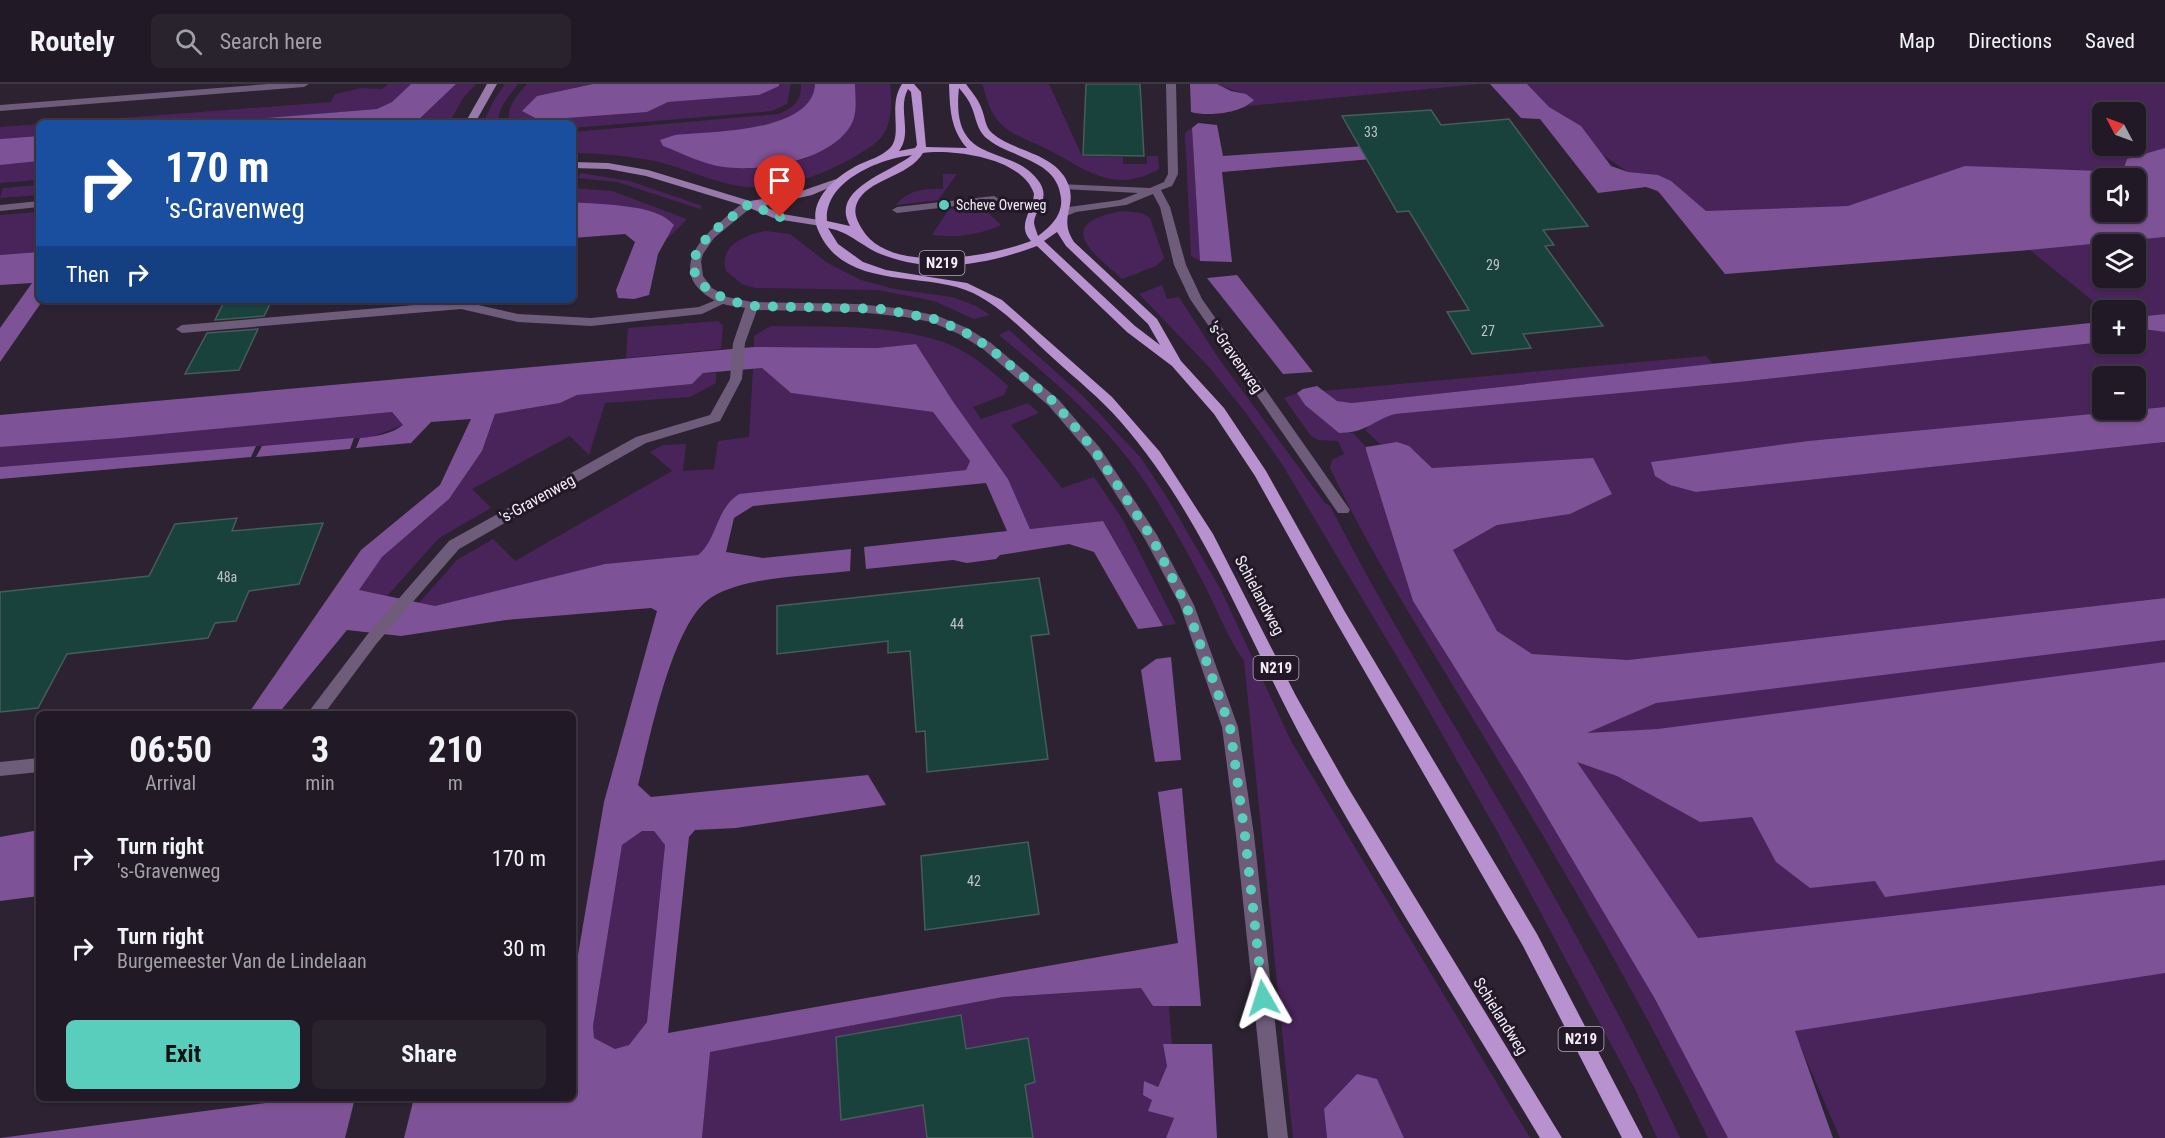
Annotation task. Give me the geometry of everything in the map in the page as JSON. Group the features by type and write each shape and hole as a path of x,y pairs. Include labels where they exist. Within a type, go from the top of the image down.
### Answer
{"main road":[{"path":"821,223 823,203 842,180 897,148 901,140 900,96 908,84 916,92 921,151 903,168 864,188 854,200 850,219 861,236"},
{"path":"954,84 958,131 966,143 981,154"},
{"path":"960,84 975,103 981,124 987,133 1037,158 1049,167 1063,186"},
{"path":"880,159 921,151 952,150 981,154 1008,164 1027,175 1063,186"},
{"path":"1027,175 1039,193 1036,208 1029,222 1030,231 1037,241"},
{"name":"N219","path":"1063,186 1067,204 1062,217 1062,232 1066,240 1153,322 1176,363"},
{"name":"N219","path":"821,223 834,225 861,236 892,254 923,261 947,263 996,257 1037,241 1062,217"},
{"name":"Schielandweg","path":"821,223 834,246 860,264 882,272 970,288 1000,304 1127,420 1162,467 1200,525 1242,600 1311,738 1552,1138"},
{"name":"N219","path":"1037,241 1131,329 1176,363 1219,411 1261,474 1340,616 1530,940 1633,1138"}],"street":[{"path":"0,108 304,84"},
{"path":"472,120 492,84"},
{"path":"1062,217 1072,208 1122,202 1168,184 1173,174 1171,84"},
{"path":"576,165 608,166 648,173 749,204 780,217 821,223"},
{"path":"842,180 798,196 749,204 702,245 695,261 699,281 723,300 752,306 881,309 934,319 963,331 995,352 1054,402 1095,451 1152,538 1186,605 1230,727 1245,836 1278,1138"},
{"path":"1063,186 1156,190"},
{"name":"'s-Gravenweg","path":"1156,190 1165,207 1180,265 1196,299 1343,510"},
{"path":"897,210 994,199"},
{"path":"0,208 36,204"},
{"path":"182,329 461,305 518,318 591,322 702,310 723,300"},
{"name":"'s-Gravenweg","path":"317,711 372,639 454,545 641,440 715,418 736,379 739,342 752,306"},
{"path":"0,769 36,765"}],"shaded area":[{"path":"388,84 411,84 392,102 377,109 241,120 95,120 331,102 335,94 362,88 382,89"},
{"path":"411,84 456,84 418,120 241,120 377,109 392,102"},
{"path":"456,84 476,84 463,98 451,120 418,120"},
{"path":"505,84 518,84 502,107 498,120 484,120"},
{"path":"527,84 593,84 537,96 647,112 668,102 759,95 779,84 791,84 787,104 772,111 576,128 576,120 509,120 509,112 516,97"},
{"path":"593,84 779,84 779,86 759,95 668,102 647,112 539,120 522,111 537,96"},
{"path":"801,84 815,84 809,102 797,114 762,125 756,168 804,159 827,148 855,113 855,84 890,84 889,123 882,137 842,164 811,177 778,186 745,187 710,179 655,161 614,155 576,153 576,132 779,114 796,103 800,95"},
{"path":"815,84 855,84 856,105 851,125 841,137 812,155 757,168 724,167 701,161 663,146 660,140 675,135 735,130 779,121 797,112 810,100"},
{"path":"982,84 1049,84 1082,156 1123,157 1123,164 1147,164 1147,156 1158,156 1159,169 1128,180 1100,176 1087,171 1006,129 994,114"},
{"path":"1190,84 1217,84 1231,91 1246,94 1254,100 1241,108 1224,113 1191,112"},
{"path":"1217,84 1480,84 1248,106 1254,100"},
{"path":"1490,84 1527,84 1549,107 1581,126 1611,166 1628,172 1658,175 1671,181 1706,211 1848,206 1965,166 2092,171 2092,222 2146,222 2146,168 2124,168 2127,159 2146,156 2146,154 2165,148 2165,237 2146,239 2146,234 2092,234 2092,244 1725,274 1658,191 1646,187 1598,193 1540,119 1521,118"},
{"path":"1504,84 2165,84 2165,205 2146,187 2146,168 2092,168 2092,179 1707,226 1509,91"},
{"path":"1198,123 1217,125 1223,156 1505,136 1511,147 1222,172 1232,262 1200,261 1192,128"},
{"path":"36,124 36,136 0,139 0,127"},
{"path":"1192,128 1200,261 1191,256 1185,133"},
{"path":"36,136 36,161 0,165 0,139"},
{"path":"36,161 36,180 0,183 0,165"},
{"path":"581,173 630,181 702,206 700,209 617,182 577,178"},
{"path":"943,174 957,174 938,200 896,205 911,193 943,189"},
{"path":"36,185 36,195 0,198 3,188"},
{"path":"576,188 612,191 687,219 664,242 674,225 633,207 576,202"},
{"path":"576,202 641,209 666,218 674,225 658,254 649,295 634,299 618,298 616,290 635,242 625,234 576,238"},
{"path":"989,205 985,210 1001,225 967,235 932,235 949,209"},
{"path":"1122,211 1142,213 1150,218 1164,258 1156,266 1122,279 1090,249 1084,239 1084,231 1089,223"},
{"path":"36,212 36,252 0,255 0,215"},
{"path":"765,231 790,234 826,262 861,280 894,289 952,297 976,306 990,315 974,319 934,301 878,290 755,288 742,284 726,271 726,255 735,243 749,235"},
{"path":"2165,237 2165,314 2146,316 2146,300 2092,300 2030,250 2092,244 2092,288 2146,288 2146,239"},
{"path":"36,252 36,303 41,303 0,362 0,328 32,283 0,285 0,255"},
{"path":"1237,275 1313,372 1283,374 1207,278"},
{"path":"1162,285 1167,299 1179,297 1219,359 1325,503 1330,506 1399,631 1583,948 1680,1138 1657,1138 1635,1089 1497,831 1421,697 1282,464 1246,413 1209,367 1139,294"},
{"path":"2165,314 2165,332 2146,329 2146,316"},
{"path":"718,321 723,326 721,349 626,358 628,328"},
{"path":"2090,323 2092,325 2092,343 1739,382 1395,414 1363,429 1339,433 1305,405 1297,393 1317,386 1337,401 1352,403"},
{"path":"771,326 857,328 899,332 950,344 977,360 1008,386 1004,395 973,407 981,419 1028,403 1039,413 1011,425 1062,488 1094,477 1123,520 1176,624 1163,626 1103,521 1030,529 1008,479 916,344 877,348 754,347 754,336"},
{"path":"2146,329 2165,332 2165,407 2146,408 2146,366 2092,366 2092,414 1808,441 1651,462 1696,492 2165,442 2165,598 1628,660 1532,654 1497,631 1453,550 1497,525 1570,514 1612,494 1593,459 1432,468 1409,448 1397,444 1380,444 1365,430 1379,418 1395,414 1739,382 2092,343 2092,354 2146,354"},
{"path":"1009,330 1085,398 1141,458 1168,499 1221,590 1291,741 1530,1138 1404,1138 1377,1079 1324,1109 1327,1138 1293,1138 1244,661 1186,550 1134,466 1080,406 999,335"},
{"path":"916,344 1008,479 1030,529 1103,521 1163,626 1138,629 1094,552 1069,544 1000,555 996,559 967,563 953,560 866,569 864,547 1007,531 986,483 753,506 734,518 726,552 763,558 851,549 850,571 779,578 742,585 712,597 698,610 685,630 674,655 656,712 638,785 651,797 868,775 886,805 736,828 695,830 689,837 668,1033 1178,943 1158,792 1182,788 1201,1006 1153,1006 1141,988 1003,997 710,1052 702,1138 404,1138 413,1101 576,1101 576,966 604,802 657,611 651,608 506,620 401,636 347,630 280,711 250,711 361,550 440,485 471,419 431,422 411,443 356,448 360,438 388,433 403,425 392,412 0,447 0,415 754,347 877,348","holes":["762,368 791,393 933,412 970,461 966,470 739,494 725,508 705,548 698,555 605,564 435,606 359,590 382,557 449,499 482,451 495,414 560,403 577,395 692,384 703,373","642,831 654,831 665,845 647,1022 629,1045 615,1049 594,1038 593,1026 622,845"]},
{"path":"1706,356 1713,364 1352,403 1337,401 1322,391"},
{"path":"762,368 791,393 933,412 970,461 966,470 739,494 725,508 710,541 698,555 605,564 435,606 419,603 457,560 493,539 515,561 672,471 650,452 663,445 686,444 683,471 714,469 718,441 749,437 753,369"},
{"path":"703,373 716,373 716,383 690,397 605,403 589,455 570,436 472,489 491,508 439,538 387,596 358,590 382,557 449,499 482,451 495,414 560,403 577,395 692,384"},
{"path":"1297,393 1305,405 1339,433 1353,433 1366,447 1413,601 1524,778 1655,999 1728,1138 1708,1138 1653,1030 1595,925 1398,594 1346,500 1330,468 1332,460 1344,454 1338,441 1318,440 1311,436 1284,398"},
{"path":"2165,407 2165,442 1696,492 1670,485 1655,476 1651,462 1808,441 2092,414 2092,420 2146,420 2146,409"},
{"path":"392,412 403,425 372,437 0,467 0,447"},
{"path":"354,438 350,449 256,457 262,446"},
{"path":"1397,442 1409,446 1432,468 1593,458 1612,494 1570,514 1497,525 1453,550 1497,631 1532,654 1628,660 2165,598 2165,640 1656,703 1587,733 1658,729 2165,662 2165,860 1885,897 1875,881 1810,888 1776,862 1752,817 1700,822 1617,776 1577,762 1698,938 2165,885 2165,973 1795,1031 1833,1138 1728,1138 1655,999 1524,778 1413,601 1366,450 1366,447"},
{"path":"256,446 251,457 0,479 0,467"},
{"path":"2165,610 2165,1138 1840,1138 1794,1032 1698,938 1513,684"},
{"path":"1171,657 1181,760 1155,762 1141,670 1156,659"},
{"path":"36,831 36,896 0,901 0,837"},
{"path":"642,831 654,831 665,845 647,1022 629,1045 615,1049 594,1038 593,1026 622,845"},
{"path":"1141,988 1153,1006 1169,1006 1172,1045 1163,1045 1167,1066 1157,1088 1145,1081 1152,1100 1174,1118 1166,1138 702,1138 709,1052 1003,997"},
{"path":"1163,1044 1212,1044 1217,1138 1166,1138 1174,1118 1148,1111 1152,1100 1143,1095 1144,1081 1158,1087 1167,1066"},
{"path":"1357,1074 1377,1079 1404,1138 1327,1138 1324,1109"},
{"path":"281,1101 354,1101 345,1138 0,1138"}],"building":[{"path":"1086,84 1140,84 1144,156 1083,155"},
{"path":"1431,110 1441,125 1509,119 1588,226 1543,230 1554,245 1545,246 1603,326 1523,334 1531,348 1472,354 1447,312 1469,310 1409,211 1397,212 1342,116"},
{"path":"224,303 270,303 264,316 215,320"},
{"path":"258,329 239,370 185,374 207,333"},
{"path":"237,518 232,531 323,523 299,584 249,591 236,621 215,623 208,638 67,654 38,708 0,712 0,592 149,576 175,524"},
{"path":"1039,578 1049,634 1031,636 1048,759 927,772 925,731 916,732 910,651 888,653 888,641 777,654 777,606"},
{"path":"1028,842 1039,914 925,930 921,856"},
{"path":"961,1015 966,1049 1028,1038 1035,1082 1025,1085 1033,1138 927,1138 923,1105 841,1120 836,1037"}],"place":[{"name":"Scheve Overweg","path":"944,205"}],"route":[{"path":"780,217 749,204 702,245 695,261 699,281 715,296 732,303 752,306 881,309 934,319 963,331 987,346 1054,402 1095,451 1152,538 1186,605 1210,666 1230,727 1263,998"}]}
